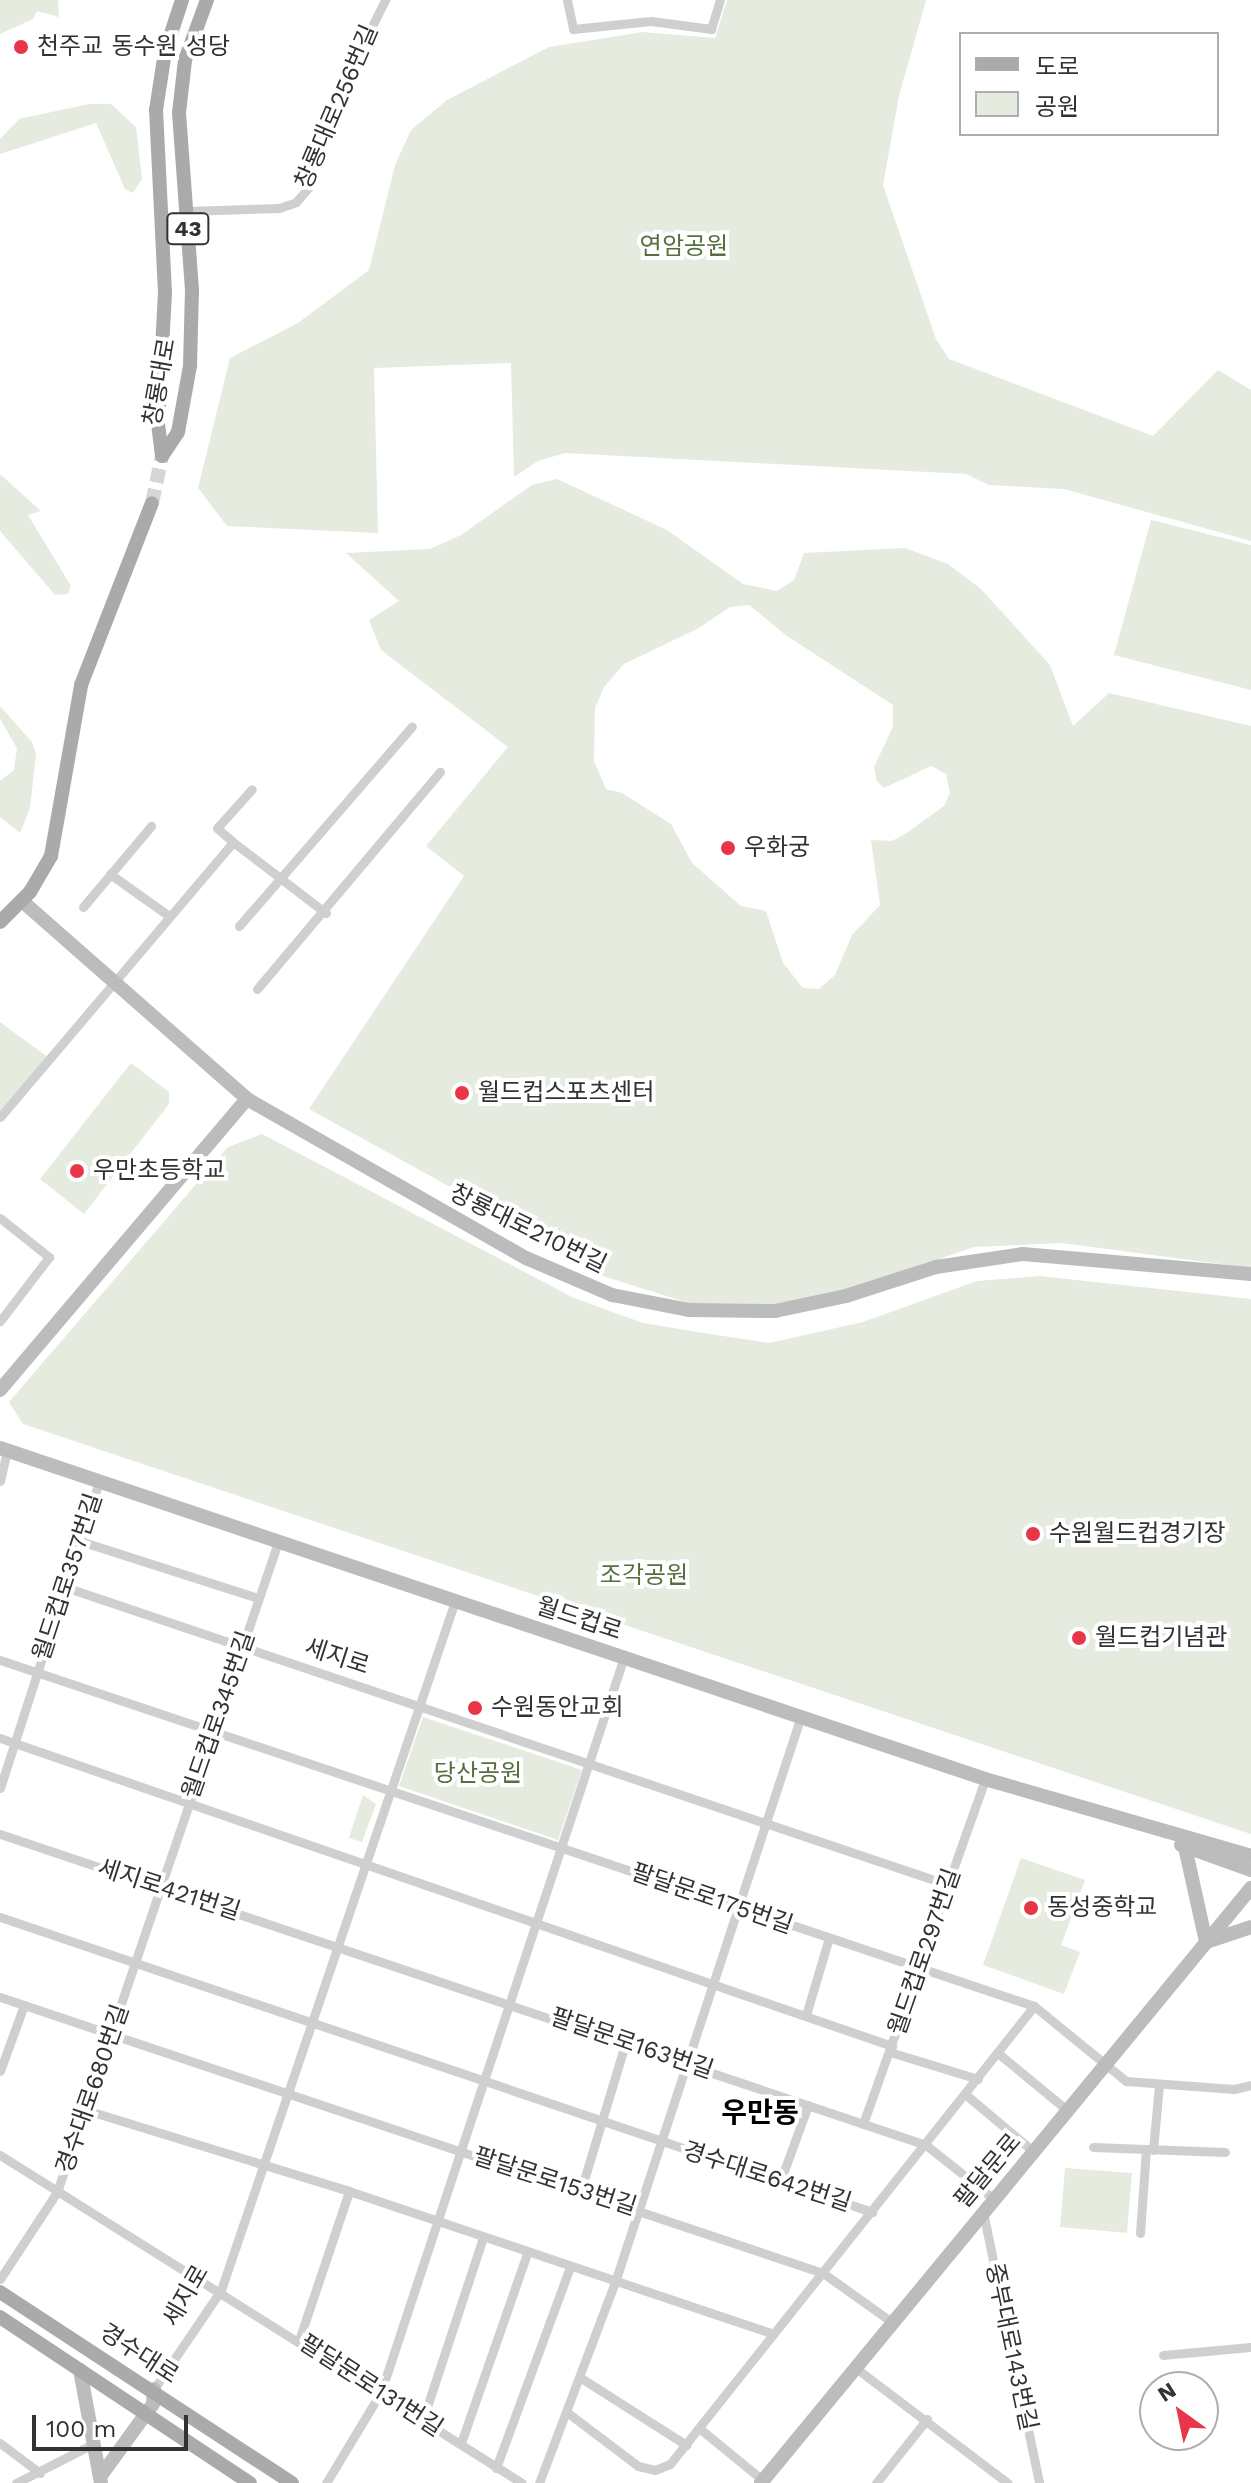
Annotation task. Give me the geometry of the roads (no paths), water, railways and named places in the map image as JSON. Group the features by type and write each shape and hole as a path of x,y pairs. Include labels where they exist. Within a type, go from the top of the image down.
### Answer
{"main road":[{"name":"창룡대로","path":"182,0 165,52 156,110 165,293 158,422 162,456 178,432 190,366 187,211 180,144 181,85 193,32 207,0"},
{"path":"0,922 22,901 51,856 81,685 152,503"},
{"name":"경수대로","path":"0,2292 154,2389 292,2483"},
{"name":"경수대로","path":"0,2317 250,2483"}],"street":[{"name":"창룡대로256번길","path":"187,211 279,208 296,202 308,188 332,106 385,0"},
{"path":"567,0 573,29 651,21 711,29 720,0"},
{"path":"239,926 412,726"},
{"path":"257,989 326,913 440,772"},
{"path":"252,789 217,828 326,913"},
{"path":"83,907 151,826"},
{"path":"0,1117 233,842"},
{"path":"110,874 169,916"},
{"name":"창룡대로210번길","path":"22,901 247,1099 526,1258 612,1295 660,1306 731,1313 795,1308 936,1267 1014,1255 1251,1274"},
{"path":"0,1390 247,1099"},
{"path":"0,1233 4,1221 49,1257 0,1321"},
{"path":"0,1481 4,1449"},
{"name":"월드컵로","path":"4,1449 985,1779 1251,1856"},
{"name":"월드컵로357번길","path":"0,1788 99,1482"},
{"path":"80,1541 258,1598"},
{"name":"월드컵로345번길","path":"160,1887 278,1542"},
{"name":"세지로","path":"65,1587 418,1707"},
{"name":"세지로","path":"100,2480 145,2415 154,2389 221,2290 455,1601"},
{"path":"326,2483 381,2392 624,1657"},
{"path":"0,1660 37,1673"},
{"name":"월드컵로357번길","path":"37,1673 214,1729"},
{"path":"418,1707 765,1827 949,1885"},
{"name":"경수대로642번길","path":"539,2483 615,2282 801,1716"},
{"path":"214,1729 390,1790"},
{"path":"0,1738 714,1982 978,2079"},
{"name":"월드컵로297번길","path":"863,2124 985,1779"},
{"name":"팔달문로175번길","path":"390,1790 1034,2006 1103,2067 1126,2081 1159,2085 1251,2085"},
{"name":"월드컵로","path":"1145,1826 1185,1847 1251,1870"},
{"name":"세지로421번길","path":"0,1834 337,1946"},
{"path":"1185,1847 1206,1942 1251,1927"},
{"name":"경수대로680번길","path":"0,2279 57,2192 160,1887"},
{"name":"팔달문로","path":"763,2482 1251,1888"},
{"path":"0,1917 310,2023"},
{"path":"806,2015 829,1938"},
{"name":"팔달문로163번길","path":"337,1946 626,2041 926,2145 994,2199"},
{"path":"0,1997 287,2091"},
{"path":"0,2071 24,2005"},
{"path":"568,2413 638,2466 655,2470 670,2464 999,2054 1034,2006"},
{"name":"경수대로642번길","path":"310,2023 872,2212"},
{"path":"581,2190 599,2122 626,2041"},
{"path":"999,2054 1067,2110"},
{"path":"1140,2233 1159,2085"},
{"name":"팔달문로153번길","path":"287,2091 823,2273 893,2323"},
{"path":"965,2094 1033,2151"},
{"path":"780,2182 808,2105"},
{"path":"86,2110 349,2191 774,2334"},
{"path":"1093,2147 1225,2152"},
{"name":"팔달문로131번길","path":"0,2155 221,2290 522,2483"},
{"path":"299,2340 349,2191"},
{"name":"중부대로143번길","path":"982,2212 1039,2483"},
{"path":"423,2419 483,2238"},
{"path":"461,2443 527,2253"},
{"path":"496,2468 570,2267"},
{"path":"1163,2355 1251,2347"},
{"path":"857,2369 1008,2483"},
{"name":"세지로","path":"80,2370 91,2445 100,2480"},
{"path":"581,2378 686,2445"},
{"path":"881,2481 927,2419"},
{"path":"699,2428 763,2482"},
{"path":"0,2443 40,2473"},
{"path":"16,2483 91,2445"}],"tunnel":[{"path":"152,503 162,456"}],"place":[{"name":"천주교 동수원 성당","path":"21,47"},
{"name":"우화궁","path":"728,848"},
{"name":"월드컵스포츠센터","path":"462,1093"},
{"name":"우만초등학교","path":"77,1171"},
{"name":"수원월드컵경기장","path":"1033,1534"},
{"name":"월드컵기념관","path":"1079,1638"},
{"name":"수원동안교회","path":"475,1708"},
{"name":"동성중학교","path":"1031,1908"}],"district":[{"name":"우만동","path":"760,2113"}],"park label":[{"name":"연암공원","path":"684,247"},
{"name":"조각공원","path":"644,1576"},
{"name":"당산공원","path":"478,1774"}]}
